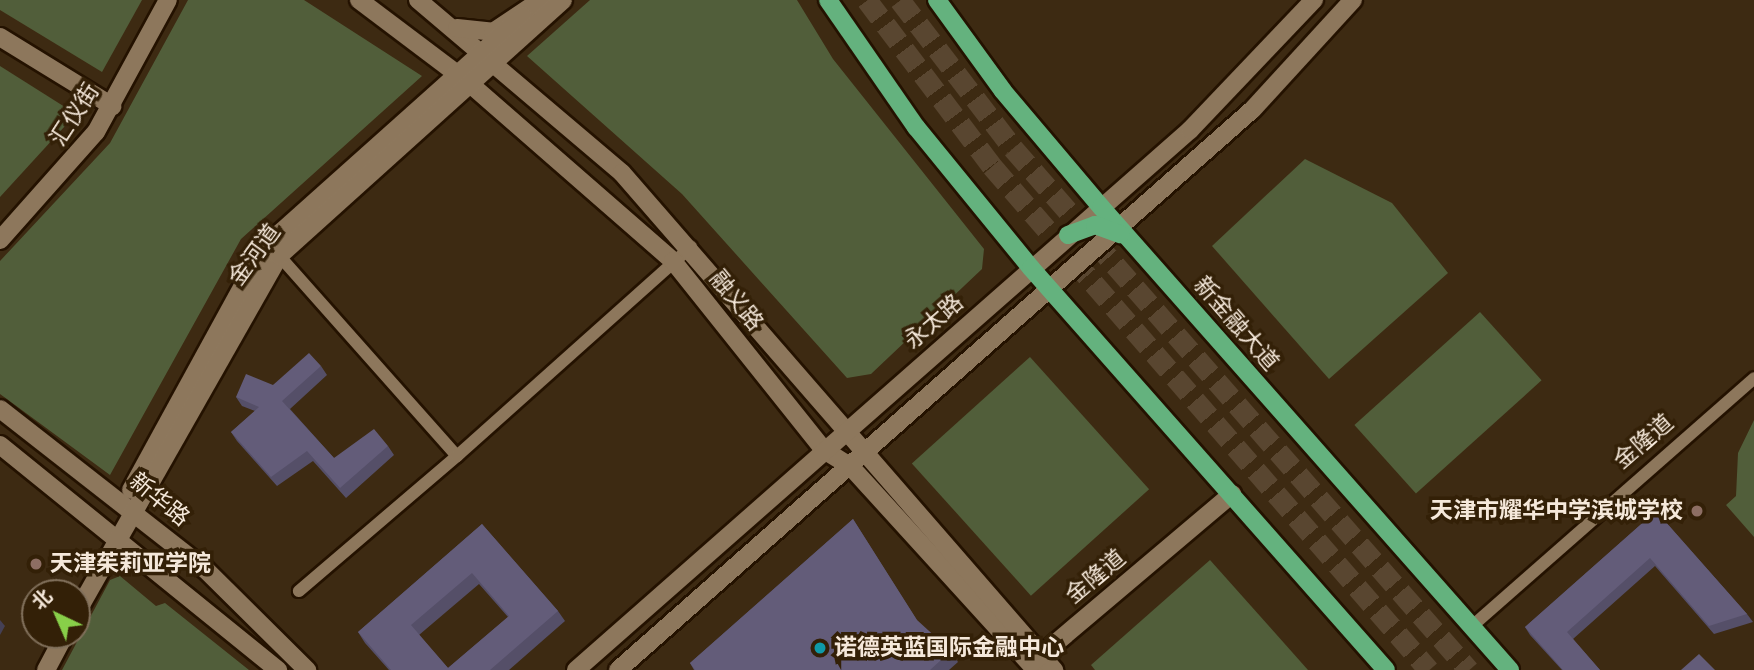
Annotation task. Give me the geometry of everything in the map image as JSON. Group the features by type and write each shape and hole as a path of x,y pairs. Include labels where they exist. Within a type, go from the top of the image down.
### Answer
{"main road":[{"path":"828,0 916,127 1031,268 1381,667"},
{"name":"新金融大道","path":"937,0 1003,91 1117,229 1132,242 1510,670"},
{"path":"1068,235 1095,225 1117,229"}],"street":[{"name":"汇仪街","path":"0,240 74,163 112,106 168,0"},
{"name":"融义路","path":"359,0 463,75 673,261 824,450 858,461"},
{"name":"融义路","path":"418,0 489,55 622,173 691,247 849,429 858,461 1033,665 1054,670"},
{"name":"金河道","path":"489,55 541,0"},
{"name":"金河道","path":"84,579 114,532 275,251 463,75 563,0"},
{"name":"永太路","path":"576,670 1190,130 1314,0"},
{"path":"618,670 858,461 1253,109 1353,0"},
{"path":"447,22 483,33 523,16"},
{"path":"447,22 461,41 463,75"},
{"path":"0,37 112,106"},
{"name":"金河道","path":"129,505 154,474 275,251 442,107 463,75"},
{"path":"299,591 457,456 691,247"},
{"path":"275,251 457,456"},
{"name":"金隆道","path":"1471,627 1754,378"},
{"path":"817,394 857,408 887,396"},
{"name":"新华路","path":"0,409 129,505 307,670"},
{"path":"0,445 114,532 278,670"},
{"path":"154,474 148,505 165,536"},
{"name":"金隆道","path":"1033,665 1232,494"},
{"name":"金河道","path":"91,582 114,532"},
{"path":"34,670 45,649"},
{"path":"46,670 57,649"}],"green space":[{"path":"0,0 142,0 102,72 0,10"},
{"path":"188,0 304,0 422,76 241,239 110,475 0,394 0,261 110,143"},
{"path":"590,0 797,0 833,59 984,249 982,269 871,374 847,378 682,194 527,56"},
{"path":"0,66 76,114 0,197"},
{"path":"1305,159 1392,203 1448,273 1329,379 1212,246"},
{"path":"1480,312 1542,380 1416,493 1354,425"},
{"path":"1030,357 1149,489 1031,596 912,463"},
{"path":"1754,420 1754,537 1726,505 1736,496 1738,453"},
{"path":"1210,560 1308,670 1095,670 1091,665"},
{"path":"120,576 156,606 165,603 249,670 62,670 73,649 91,649 91,616 110,580"}],"building":[{"path":"309,353 321,366 282,401 334,458 374,429 388,446 340,488 307,451 271,477 231,432 259,407 236,397 246,374 273,385"},
{"path":"1656,511 1747,614 1709,626 1650,558 1567,632 1600,670 1563,670 1525,627"},
{"path":"853,519 917,620 951,651 930,670 695,670 690,663"},
{"path":"482,524 558,611 490,670 391,670 358,632","holes":["472,573 509,616 448,668 411,625"]},
{"path":"1699,654 1715,670 1681,670"}],"tunnel":[{"path":"867,0 992,166 1429,670"},
{"path":"900,0 1013,148 1469,670"}],"place":[{"name":"天津市耀华中学滨城学校","path":"1697,511"},
{"name":"天津茱莉亚学院","path":"36,564"},
{"name":"诺德英蓝国际金融中心","path":"820,648"}]}
